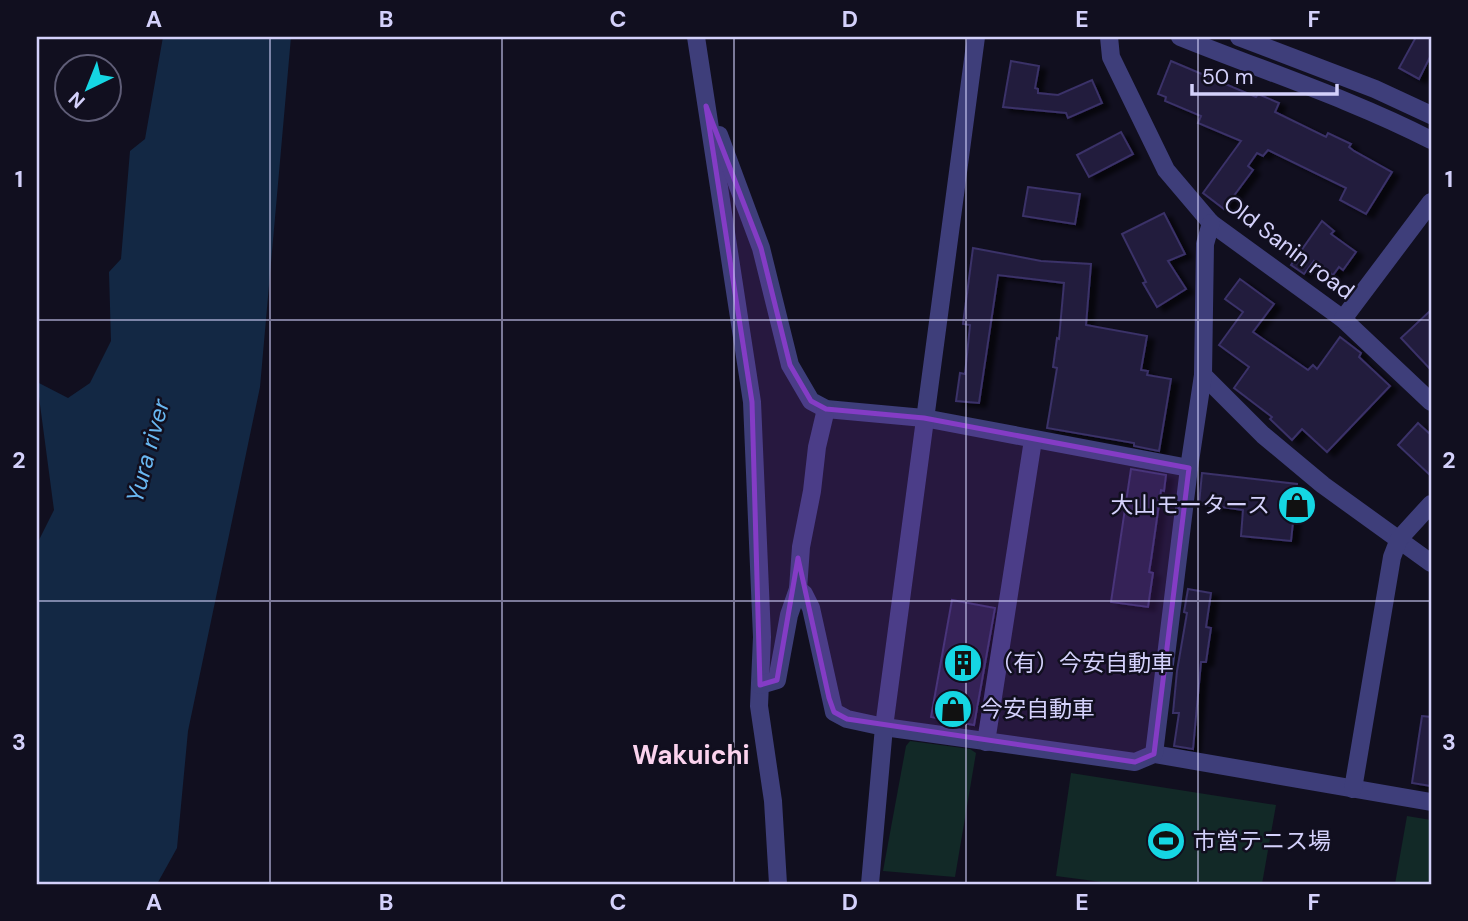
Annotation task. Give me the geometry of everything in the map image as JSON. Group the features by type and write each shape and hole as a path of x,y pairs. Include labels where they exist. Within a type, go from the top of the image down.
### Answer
{"street":[{"path":"696,37 752,402 762,637 759,706 773,801 778,884"},
{"path":"870,884 884,727 976,37"},
{"name":"Old Sanin road","path":"1109,37 1111,57 1166,170 1211,223 1343,319 1431,402"},
{"path":"1180,37 1392,120 1431,140"},
{"path":"1239,37 1375,89 1431,115"},
{"path":"706,106 761,248 790,365 811,401 826,409 924,418 1189,468"},
{"path":"1343,319 1431,202"},
{"path":"1154,754 1203,375 1205,244 1211,223"},
{"path":"1203,375 1263,435 1323,485 1431,562"},
{"path":"760,685 777,680 789,615 798,589 801,547 826,409"},
{"path":"986,741 1033,440"},
{"path":"1353,789 1392,558 1399,538 1431,504"},
{"path":"798,589 804,594 811,608 834,712 847,719 884,727 1135,762 1154,754 1431,802"}],"highlighted area":[{"path":"706,106 761,248 790,365 811,401 826,409 924,418 1189,468 1154,754 1135,762 847,719 834,712 798,558 777,680 760,685 752,402"}],"green space":[{"path":"910,741 970,749 976,753 955,877 883,871 906,746"},
{"name":"市営テニス場","path":"1071,773 1276,805 1262,884 1117,884 1056,876"},
{"path":"1407,816 1431,820 1431,884 1395,884"}],"water":[{"name":"Yura river","path":"163,37 291,37 260,387 188,731 177,848 157,884 37,884 37,544 54,510 37,382 68,398 90,383 111,341 109,272 121,259 130,151 145,139"}],"building":[{"path":"1416,37 1431,37 1431,55 1419,79 1399,68"},
{"path":"1011,61 1039,66 1035,88 1038,93 1058,95 1092,80 1102,103 1068,118 1066,113 1003,107"},
{"path":"1171,61 1256,97 1258,94 1279,103 1275,112 1326,137 1328,133 1351,144 1349,147 1354,151 1392,172 1366,214 1340,200 1346,188 1268,150 1263,156 1257,153 1248,166 1253,170 1224,209 1203,193 1241,141 1198,123 1201,116 1165,101 1166,97 1158,94"},
{"path":"1121,132 1133,154 1089,177 1077,155"},
{"path":"1028,187 1080,194 1075,224 1023,216"},
{"path":"1164,213 1185,254 1168,261 1186,289 1157,307 1143,283 1146,282 1122,234"},
{"path":"1322,221 1334,231 1331,234 1356,252 1343,270 1339,267 1333,275 1314,261 1304,274 1291,265"},
{"path":"973,248 1041,261 1091,264 1086,325 1147,336 1141,370 1148,371 1147,375 1171,379 1159,451 1134,446 1134,443 1047,428 1057,368 1053,367 1057,338 1059,339 1064,283 998,275 979,403 956,401 960,373 965,374 970,325 963,324"},
{"path":"1240,279 1274,304 1253,332 1308,370 1313,365 1317,369 1340,337 1361,353 1359,357 1390,386 1327,452 1302,429 1292,440 1270,419 1272,417 1234,388 1249,367 1219,345 1243,312 1225,299"},
{"path":"1431,310 1431,370 1401,338"},
{"path":"1418,423 1431,435 1431,476 1398,445"},
{"path":"1131,469 1166,475 1164,491 1161,490 1149,572 1153,573 1148,607 1111,602"},
{"path":"1202,473 1297,484 1291,541 1241,536 1243,510 1199,504"},
{"path":"1188,589 1211,593 1206,627 1211,628 1206,662 1201,662 1193,749 1174,746 1179,713 1173,713"},
{"name":"（有）今安自動車","path":"952,600 995,608 974,725 931,717"},
{"path":"1422,716 1431,717 1431,786 1412,783"}],"place":[{"name":"大山モータース","path":"1297,505"},
{"name":"（有）今安自動車","path":"963,663"},
{"name":"今安自動車","path":"953,709"},
{"name":"市営テニス場","path":"1166,841"}],"district":[{"name":"Wakuichi","path":"691,755"}]}
